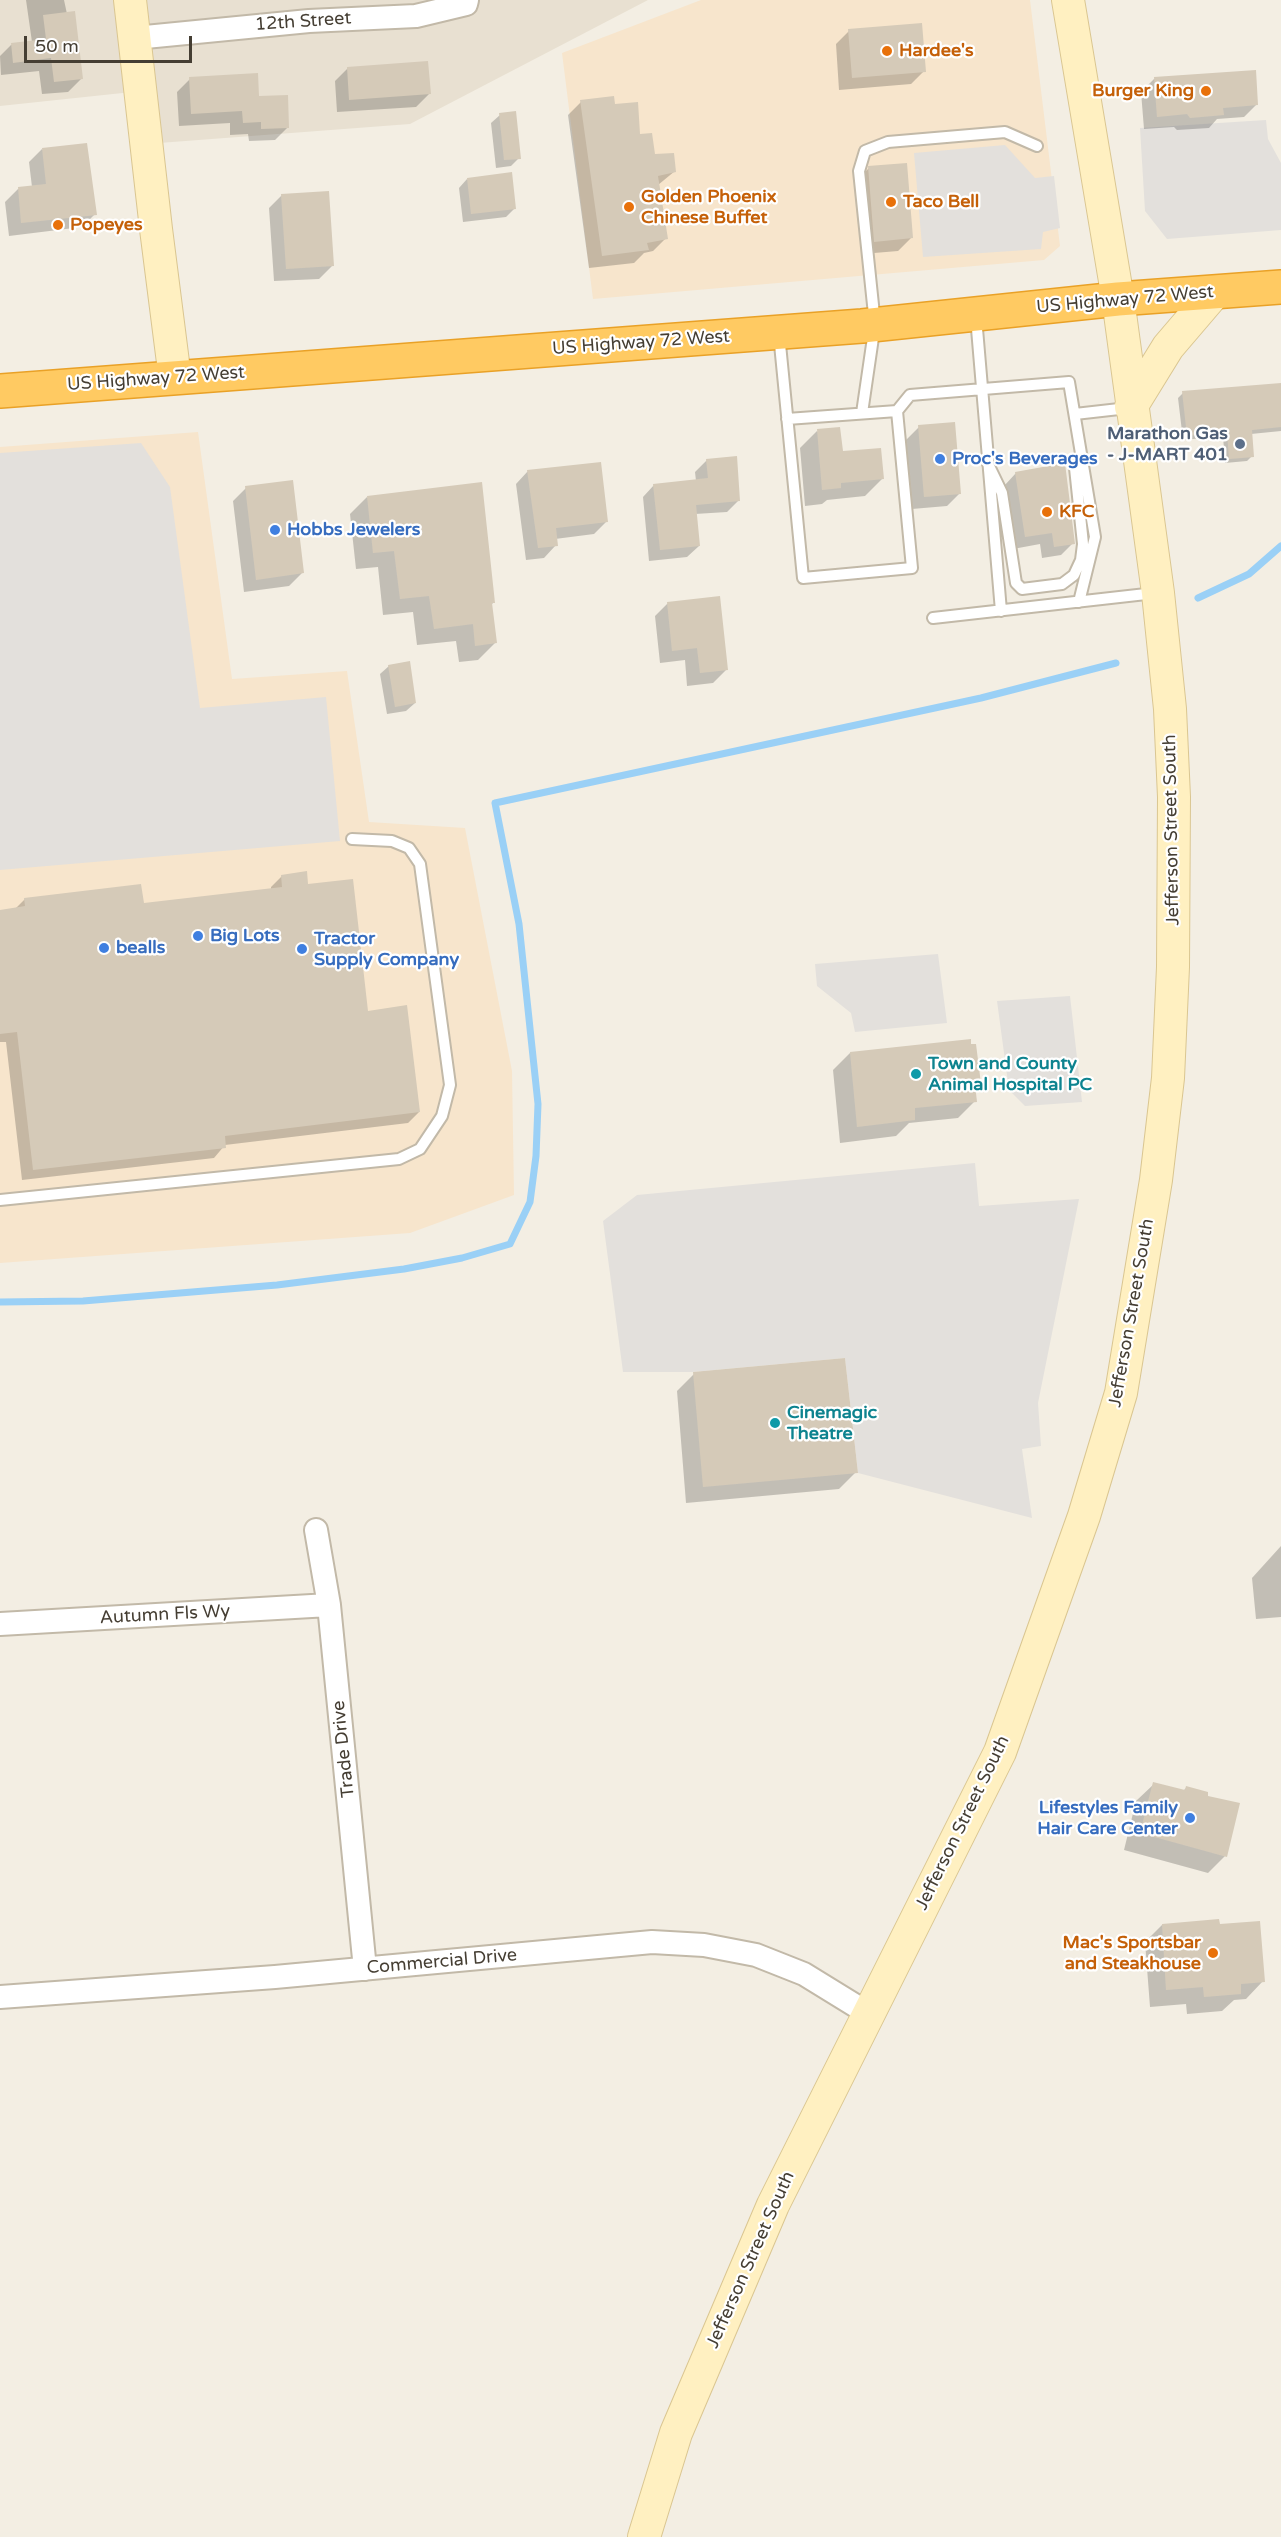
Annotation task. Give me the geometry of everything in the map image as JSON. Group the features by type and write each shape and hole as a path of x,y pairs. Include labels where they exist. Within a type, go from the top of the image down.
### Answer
{"highway":[{"name":"US Highway 72 West","path":"0,391 779,332 1118,299 1281,287"}],"street":[{"path":"130,0 156,229 176,378"},
{"name":"12th Street","path":"135,38 309,21 416,16 466,4 467,0"},
{"name":"Jefferson Street South","path":"644,2537 676,2433 769,2216 1000,1752 1084,1516 1121,1393 1156,1180 1168,1078 1173,967 1174,797 1170,709 1158,593 1118,299 1068,0"},
{"path":"1131,407 1168,347 1215,292"},
{"name":"Trade Drive","path":"316,1530 329,1605 366,1969"},
{"name":"Autumn Fls Wy","path":"0,1624 329,1605"},
{"name":"Commercial Drive","path":"0,1997 366,1969 652,1942 704,1945 756,1955 804,1974 869,2014"}],"lane":[{"path":"862,413 875,324 859,171 865,151 888,142 1005,132 1037,146"},
{"path":"975,314 1001,611"},
{"path":"779,332 803,578 912,568 897,411 910,395 1069,382 1095,537 1079,602"},
{"path":"1075,414 1131,407"},
{"path":"787,419 897,411"},
{"path":"988,464 1002,493 1016,583 1022,589 1062,584 1074,575 1081,560 1083,544 1075,468 1082,459"},
{"path":"933,618 1158,593"},
{"path":"0,1200 399,1159 420,1149 442,1116 450,1085 420,864 409,848 392,841 352,839"}],"shaded area":[{"path":"0,0 648,0 410,124 159,143 151,90 0,106"},
{"path":"701,0 1030,0 1060,246 1044,260 593,299 562,53"},
{"path":"1266,120 1268,139 1281,163 1281,230 1167,239 1145,211 1140,128"},
{"path":"1005,145 1035,178 1054,176 1060,228 1043,232 1041,249 923,257 914,153"},
{"path":"198,432 232,679 347,671 369,822 465,828 512,1071 514,1195 410,1233 0,1263 0,447"},
{"path":"141,443 170,487 200,708 326,697 340,841 0,870 0,453"},
{"path":"938,954 947,1023 855,1032 851,1013 817,986 815,964"},
{"path":"1070,996 1082,1102 1025,1106 1009,1090 997,1001"},
{"path":"975,1163 979,1206 1079,1199 1038,1403 1041,1446 1022,1449 1032,1518 858,1473 845,1358 693,1372 623,1372 603,1221 637,1195"}],"building":[{"path":"75,11 83,79 54,82 51,58 13,63 11,43 46,39 43,15"},
{"name":"Hardee's","path":"922,23 926,72 852,78 848,29"},
{"path":"428,61 431,94 349,100 347,67"},
{"name":"Burger King","path":"1256,70 1258,105 1223,108 1224,115 1190,118 1187,114 1157,117 1154,77"},
{"path":"258,73 259,96 288,95 289,128 261,129 261,122 243,123 242,111 191,114 189,77"},
{"name":"Golden Phoenix Chinese Buffet","path":"614,96 615,104 638,102 640,134 652,133 655,154 674,153 676,172 658,176 668,239 647,243 649,250 602,256 580,100"},
{"path":"516,111 521,159 504,160 499,113"},
{"path":"87,143 97,215 21,223 18,187 46,184 42,148"},
{"name":"Taco Bell","path":"907,163 913,238 874,242 868,166"},
{"path":"512,172 516,209 471,214 467,178"},
{"path":"329,191 334,266 286,269 281,194"},
{"path":"1281,383 1281,427 1252,430 1254,457 1229,459 1227,432 1187,436 1182,391"},
{"name":"Proc's Beverages","path":"955,422 961,494 924,497 918,425"},
{"path":"840,427 843,451 881,448 884,479 841,483 841,488 822,490 817,429"},
{"path":"737,456 740,501 696,505 700,546 660,550 653,484 708,478 706,459"},
{"path":"601,462 608,522 556,528 558,546 538,548 527,470"},
{"name":"KFC","path":"1065,463 1075,544 1054,547 1052,533 1025,537 1015,472"},
{"name":"Hobbs Jewelers","path":"293,480 304,573 256,580 245,486"},
{"path":"482,482 497,643 475,646 473,624 434,629 429,596 400,599 394,551 373,553 367,496"},
{"path":"720,596 728,670 700,673 697,648 672,651 667,602"},
{"path":"410,661 416,703 395,707 388,665"},
{"path":"307,871 308,884 353,879 368,1011 407,1005 420,1112 225,1136 226,1148 33,1170 17,1032 0,1034 0,910 25,906 24,898 141,884 144,903 282,887 281,875"},
{"name":"Town and County Animal Hospital PC","path":"971,1039 971,1044 976,1044 981,1084 975,1084 977,1102 915,1108 915,1120 857,1127 850,1052"},
{"name":"Cinemagic Theatre","path":"845,1358 858,1473 703,1487 693,1372"},
{"name":"Lifestyles Family Hair Care Center","path":"1153,1782 1185,1790 1186,1786 1208,1792 1208,1796 1240,1803 1227,1857 1140,1833"},
{"name":"Mac's Sportsbar and Steakhouse","path":"1219,1919 1220,1924 1260,1921 1265,1982 1241,1984 1241,1994 1204,1997 1203,1987 1166,1990 1162,1924"}],"waterway":[{"path":"1198,598 1249,574 1281,546"},
{"path":"0,1302 83,1301 277,1285 404,1269 462,1258 510,1244 530,1202 536,1156 538,1104 519,924 495,803 981,698 1116,663"}],"place":[{"name":"Hardee's","path":"887,51"},
{"name":"Burger King","path":"1206,91"},
{"name":"Taco Bell","path":"891,202"},
{"name":"Golden Phoenix Chinese Buffet","path":"629,207"},
{"name":"Popeyes","path":"58,225"},
{"name":"Marathon Gas - J-MART 401","path":"1240,444"},
{"name":"Proc's Beverages","path":"940,459"},
{"name":"KFC","path":"1047,512"},
{"name":"Hobbs Jewelers","path":"275,530"},
{"name":"Big Lots","path":"198,936"},
{"name":"bealls","path":"104,948"},
{"name":"Tractor Supply Company","path":"302,949"},
{"name":"Town and County Animal Hospital PC","path":"916,1074"},
{"name":"Cinemagic Theatre","path":"775,1423"},
{"name":"Lifestyles Family Hair Care Center","path":"1190,1818"},
{"name":"Mac's Sportsbar and Steakhouse","path":"1213,1953"}]}
